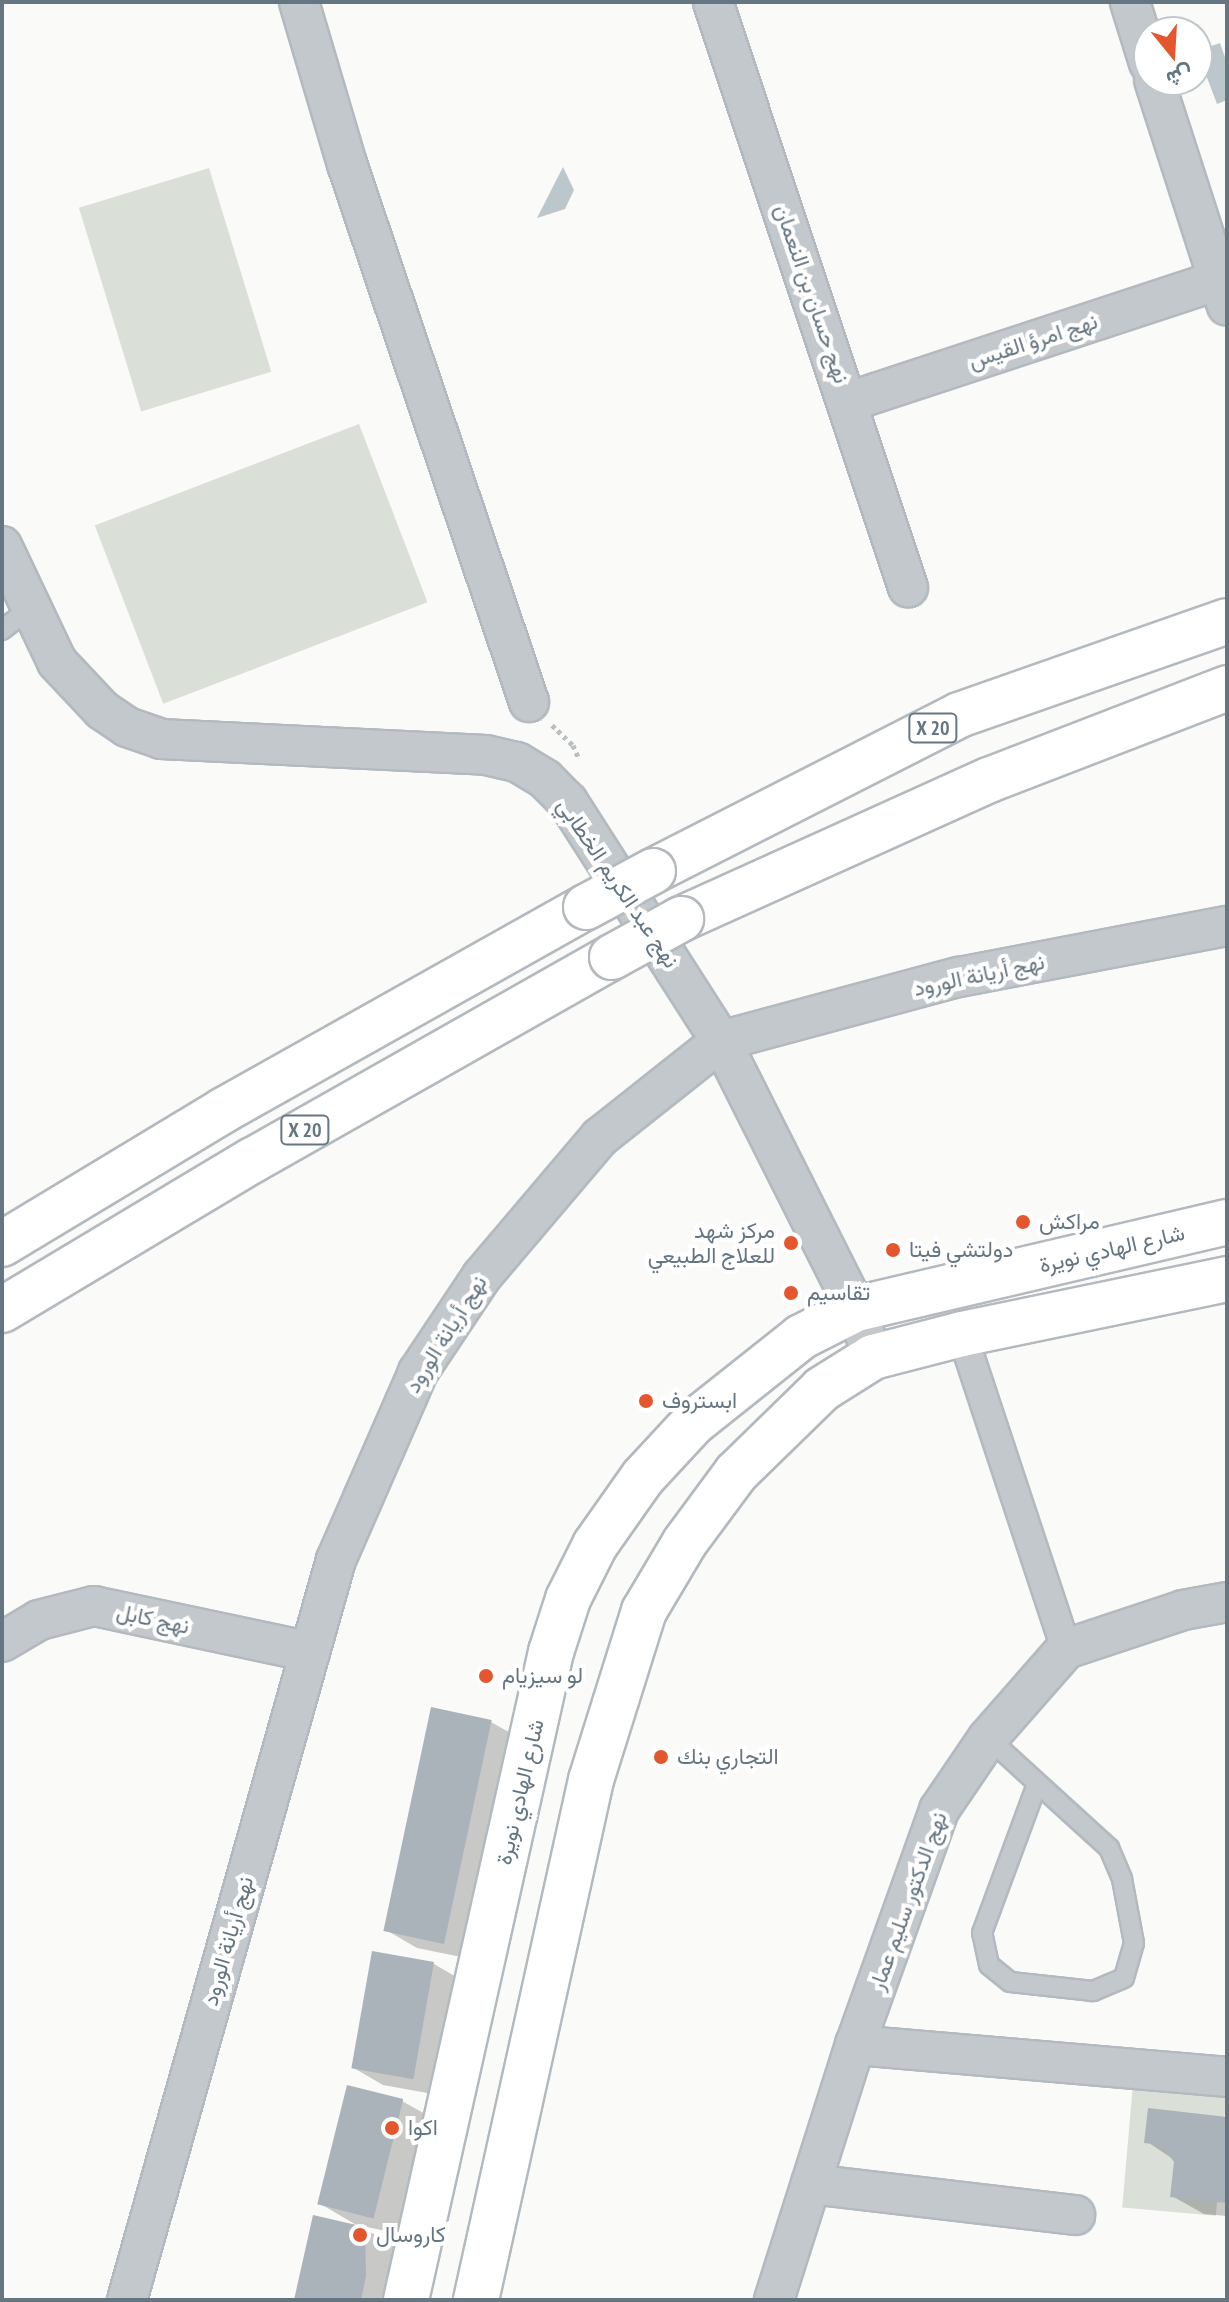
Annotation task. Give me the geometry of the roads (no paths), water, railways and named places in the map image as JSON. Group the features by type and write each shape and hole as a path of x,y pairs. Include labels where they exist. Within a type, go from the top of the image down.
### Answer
{"main road":[{"name":"X 20","path":"2,1244 224,1110 586,907 959,715 1227,621"},
{"name":"X 20","path":"2,1310 253,1160 681,919 989,780 1227,688"},
{"path":"2,1221 224,1110"},
{"name":"شارع الهادي نويرة","path":"406,2300 548,1666 568,1599 595,1545 643,1477 693,1423 801,1337 856,1309 1227,1222"},
{"path":"476,2300 591,1780 644,1611 685,1542 736,1473 822,1389 873,1357 962,1334 1227,1279"}],"street":[{"path":"299,2 347,164 529,702"},
{"name":"نهج حسان بن النعمان","path":"713,2 908,587"},
{"path":"1159,96 1222,293"},
{"name":"نهج امرؤ القيس","path":"848,402 1222,293"},
{"name":"نهج عبد الكريم الخطابي","path":"2,546 17,619 102,710 127,727 161,739 486,755 517,762 545,779 568,802 721,1041 856,1309"},
{"name":"نهج أريانة الورود","path":"127,2300 336,1560 373,1469 418,1372 482,1276 600,1137 721,1041 959,977 1227,926"},
{"path":"856,1309 873,1357"},
{"path":"962,1334 1066,1649 1183,1610 1227,1602"},
{"name":"نهج كابل","path":"2,1642 39,1620 94,1606 310,1652"},
{"name":"نهج الدكتور سليم عمار","path":"774,2300 855,2045 939,1810 988,1738 1066,1649"},
{"path":"855,2045 1227,2077"},
{"path":"811,2184 1075,2215"}],"lane":[{"path":"988,1738 1109,1848 1122,1879 1134,1943 1124,1978 1093,1991 1010,1982 989,1965 982,1933 1037,1784"}],"place":[{"name":"مراكش","path":"1023,1222"},
{"name":"مركز شهد للعلاج الطبيعي","path":"791,1243"},
{"name":"دولتشي فيتا","path":"893,1250"},
{"name":"تقاسيم","path":"791,1293"},
{"name":"ابستروف","path":"646,1401"},
{"name":"لو سيزيام","path":"486,1676"},
{"name":"التجاري بنك","path":"661,1757"},
{"name":"اكوا","path":"392,2128"},
{"name":"كاروسال","path":"360,2235"}]}
